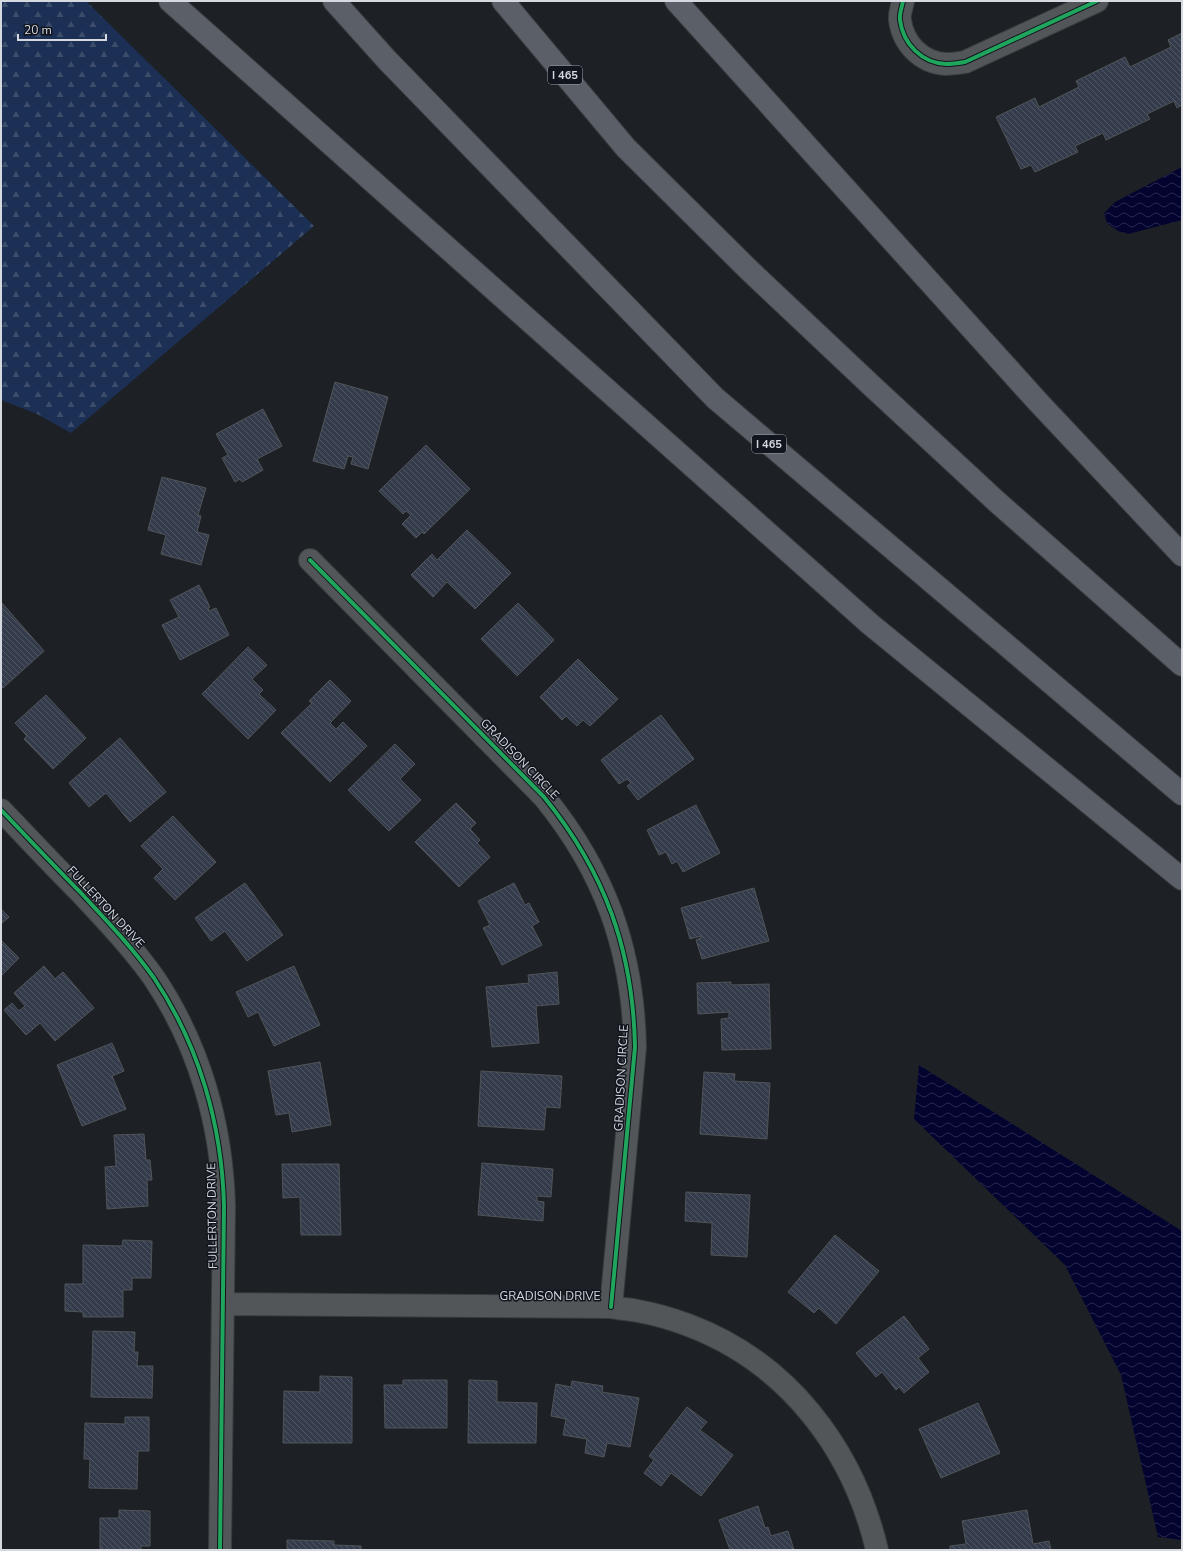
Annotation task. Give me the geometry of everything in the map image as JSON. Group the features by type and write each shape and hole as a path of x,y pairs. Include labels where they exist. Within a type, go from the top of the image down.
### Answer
{"highway":[{"path":"170,1 870,624 1182,879"},
{"name":"I 465","path":"334,1 387,60 715,398 1182,794"},
{"name":"I 465","path":"503,1 626,148 749,270 872,387 990,496 1182,665"},
{"path":"676,1 1044,408 1182,555"}],"street":[{"path":"903,1 900,18 902,30 907,43 924,58 935,63 948,64 965,62 1097,1"},
{"name":"GRADISON CIRCLE","path":"310,560 544,797 561,817 584,852 602,888 612,913 627,966 633,1006 635,1047 611,1307"},
{"name":"FULLERTON DRIVE","path":"1,810 112,926 137,956 162,990 192,1049 210,1100 221,1153 224,1206 220,1550"},
{"name":"GRADISON DRIVE","path":"224,1304 611,1307 638,1311 689,1326 714,1337 748,1357 770,1373 808,1410 826,1432 847,1466 868,1516 877,1550"}],"green space":[{"path":"86,1 314,226 71,433 37,414 1,400 1,2"}],"water":[{"path":"1182,167 1182,220 1128,234 1118,231 1107,223 1104,213 1115,202"},
{"path":"919,1065 1182,1231 1182,1540 1158,1537 1121,1375 1065,1265 914,1119"}],"building":[{"path":"1182,33 1182,105 1177,108 1174,101 1147,114 1150,119 1106,140 1103,133 1075,146 1078,152 1035,172 1031,165 1021,169 996,117 1035,98 1039,107 1079,87 1076,81 1125,57 1130,67 1171,47 1168,40"},
{"path":"335,382 388,397 368,469 351,464 353,457 348,456 344,469 313,461"},
{"path":"263,409 282,446 257,459 263,470 242,482 240,479 235,482 222,458 228,455 216,434"},
{"path":"426,445 470,489 424,534 422,532 416,538 402,524 411,515 406,511 403,514 379,491"},
{"path":"162,477 206,488 198,515 201,516 197,532 209,535 201,565 161,554 166,535 148,530"},
{"path":"467,530 511,573 475,609 447,582 433,597 411,575 432,554 437,560"},
{"path":"199,585 210,607 208,608 209,611 216,608 229,635 180,660 162,625 179,617 170,600"},
{"path":"2,603 44,651 3,688 1,685"},
{"path":"518,603 554,640 517,676 481,639"},
{"path":"248,647 267,665 252,679 263,690 259,694 276,710 248,739 202,694"},
{"path":"578,659 618,699 590,726 583,720 577,726 566,716 562,720 540,697"},
{"path":"330,680 351,701 330,723 336,729 343,722 367,746 330,782 281,733 312,703 309,701"},
{"path":"46,695 86,738 53,769 24,739 27,736 15,723"},
{"path":"661,715 694,759 638,800 627,786 631,783 627,779 619,784 601,760"},
{"path":"120,738 166,792 130,822 106,793 89,807 69,783"},
{"path":"395,744 415,764 400,779 421,800 389,831 348,790"},
{"path":"456,803 476,823 470,829 480,840 477,843 490,857 459,887 415,842"},
{"path":"696,805 720,853 683,872 677,861 672,864 666,852 659,855 647,830"},
{"path":"173,816 216,862 175,900 154,878 163,869 141,846"},
{"path":"245,883 283,935 247,961 225,931 211,941 195,918"},
{"path":"514,883 525,905 529,903 539,922 532,926 542,945 502,965 483,928 490,925 478,901"},
{"path":"754,888 769,941 702,959 696,940 701,938 701,936 690,939 681,908"},
{"path":"1,909 9,917 1,924"},
{"path":"1,940 19,958 1,976"},
{"path":"44,966 55,979 63,972 94,1008 55,1041 40,1023 26,1035 4,1010 12,1003 19,1011 25,1006 14,993"},
{"path":"294,966 320,1025 274,1046 258,1012 248,1017 236,992"},
{"path":"557,972 559,1004 536,1006 539,1043 492,1047 486,987 529,983 528,975"},
{"path":"731,982 731,985 769,984 771,1049 722,1050 721,1019 729,1018 729,1012 698,1014 697,983"},
{"path":"112,1043 124,1071 112,1076 126,1109 82,1126 57,1065"},
{"path":"320,1062 331,1125 292,1132 289,1113 276,1115 268,1071"},
{"path":"481,1071 562,1076 560,1108 546,1107 544,1130 478,1126"},
{"path":"704,1072 735,1074 734,1081 770,1083 767,1139 700,1134"},
{"path":"144,1134 146,1160 150,1160 152,1180 147,1180 148,1206 107,1209 105,1167 116,1166 114,1135"},
{"path":"482,1163 553,1169 551,1197 537,1196 537,1201 544,1202 543,1221 478,1215"},
{"path":"282,1164 339,1164 341,1235 301,1235 300,1197 283,1198"},
{"path":"686,1192 750,1195 747,1257 711,1255 712,1223 685,1221"},
{"path":"835,1235 879,1271 836,1324 819,1308 814,1313 788,1292"},
{"path":"123,1240 152,1241 151,1278 132,1278 132,1290 123,1290 123,1317 83,1317 83,1312 65,1311 65,1284 83,1284 83,1245 122,1246"},
{"path":"904,1316 929,1349 918,1358 929,1372 904,1393 899,1387 896,1390 882,1372 876,1377 856,1353"},
{"path":"93,1331 135,1332 134,1352 138,1352 137,1366 153,1366 152,1398 91,1397"},
{"path":"320,1376 352,1377 352,1443 283,1443 284,1391 320,1392"},
{"path":"403,1380 447,1380 447,1428 385,1428 384,1385 403,1385"},
{"path":"469,1380 497,1381 497,1402 537,1403 536,1443 468,1443"},
{"path":"572,1381 603,1386 602,1392 639,1398 630,1447 607,1443 604,1457 585,1453 587,1439 563,1435 566,1419 551,1416 556,1384 571,1387"},
{"path":"978,1403 1000,1453 941,1478 919,1429"},
{"path":"687,1407 707,1422 700,1430 733,1455 701,1496 671,1473 661,1486 644,1473 654,1460 649,1456"},
{"path":"125,1417 149,1417 149,1451 138,1451 137,1489 89,1488 90,1459 84,1459 85,1423 125,1424"},
{"path":"758,1506 765,1528 768,1527 771,1536 788,1531 794,1550 730,1550 719,1520"},
{"path":"119,1510 150,1511 150,1546 141,1546 141,1550 100,1550 100,1518 119,1518"},
{"path":"1027,1510 1033,1544 1049,1541 1051,1550 950,1550 950,1546 966,1544 962,1521"},
{"path":"287,1540 334,1541 334,1545 361,1546 361,1550 287,1550"}],"cycle path":[{"path":"903,1 900,20 905,37 915,51 922,56 937,63 946,64 965,62 1097,1"},
{"path":"310,560 544,797 584,854 599,883 612,914 629,978 635,1047 611,1307"},
{"path":"1,810 100,913 146,967 170,1004 184,1030 205,1087 219,1146 224,1206 220,1550"}]}
